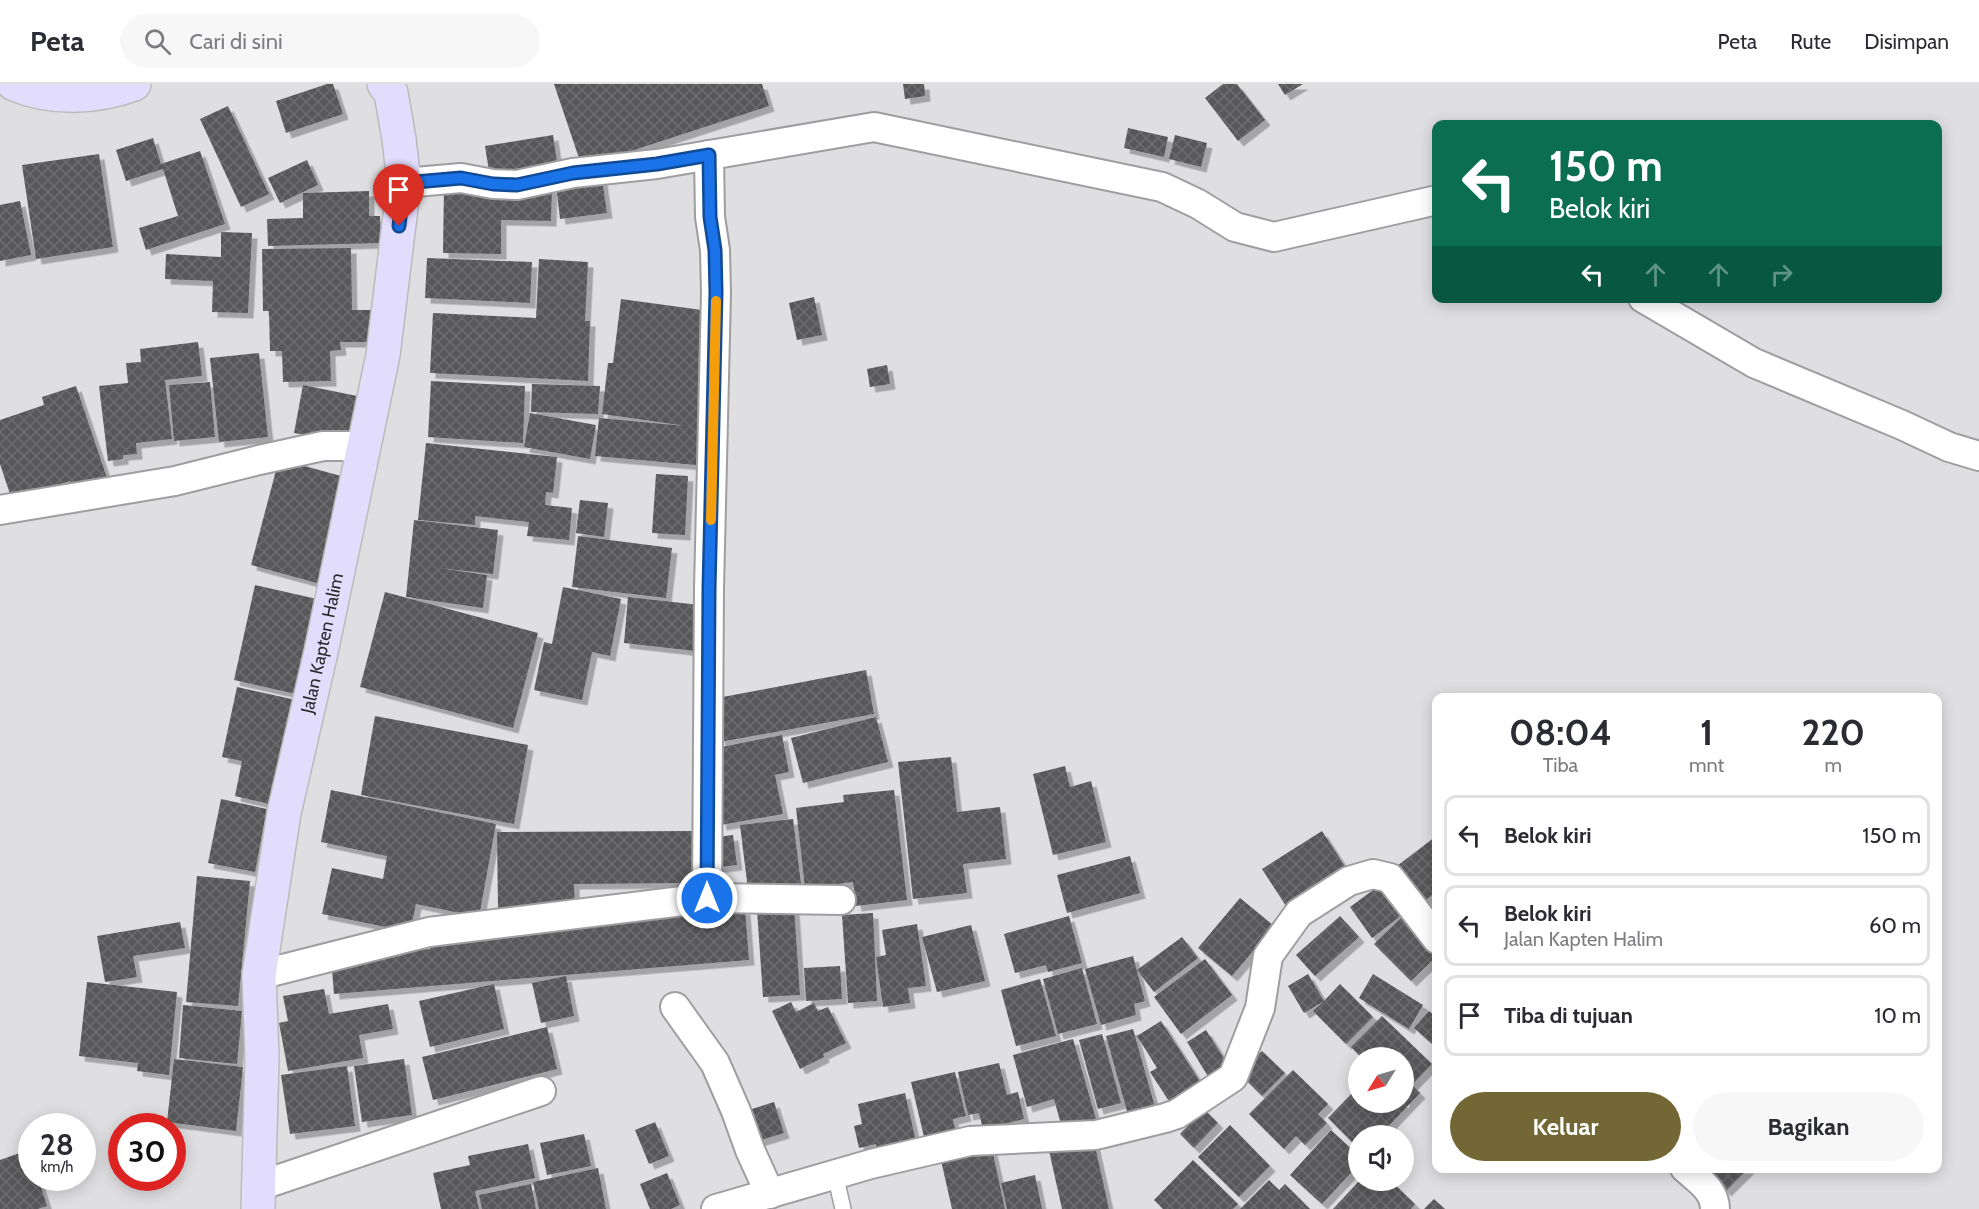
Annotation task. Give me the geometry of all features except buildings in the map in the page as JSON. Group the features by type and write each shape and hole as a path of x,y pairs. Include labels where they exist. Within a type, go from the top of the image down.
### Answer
{"main road":[{"path":"14,84 50,94 85,96 119,90 134,84"},
{"name":"Jalan Kapten Halim","path":"259,1197 262,1057 259,975 284,813 321,652 383,355 404,183 391,93 384,84"}],"street":[{"path":"404,183 461,178 493,184 517,185 573,173 657,164 874,127 1162,187 1198,204 1235,227 1274,237 1432,201"},
{"path":"707,898 709,589 716,292 715,250 710,217 709,155"},
{"path":"1651,303 1754,363 1949,447 1979,456"},
{"path":"0,510 175,481 323,446 365,446"},
{"path":"716,1209 835,1174 970,1141 1096,1135 1177,1114 1233,1077 1260,1008 1268,956 1299,913 1349,880 1373,874 1390,878 1432,933"},
{"path":"259,975 429,932 707,898 841,900"},
{"path":"675,1007 715,1064 770,1194"},
{"path":"259,1197 540,1090"},
{"path":"1690,1173 1708,1189 1715,1200 1715,1209"}],"lane":[{"path":"835,1174 843,1209"}],"slow traffic":[{"path":"711,520 716,301"}],"route":[{"path":"399,226 404,183 461,178 493,184 517,185 573,173 657,164 709,155 710,217 715,250 716,292 709,589 707,898"}]}
